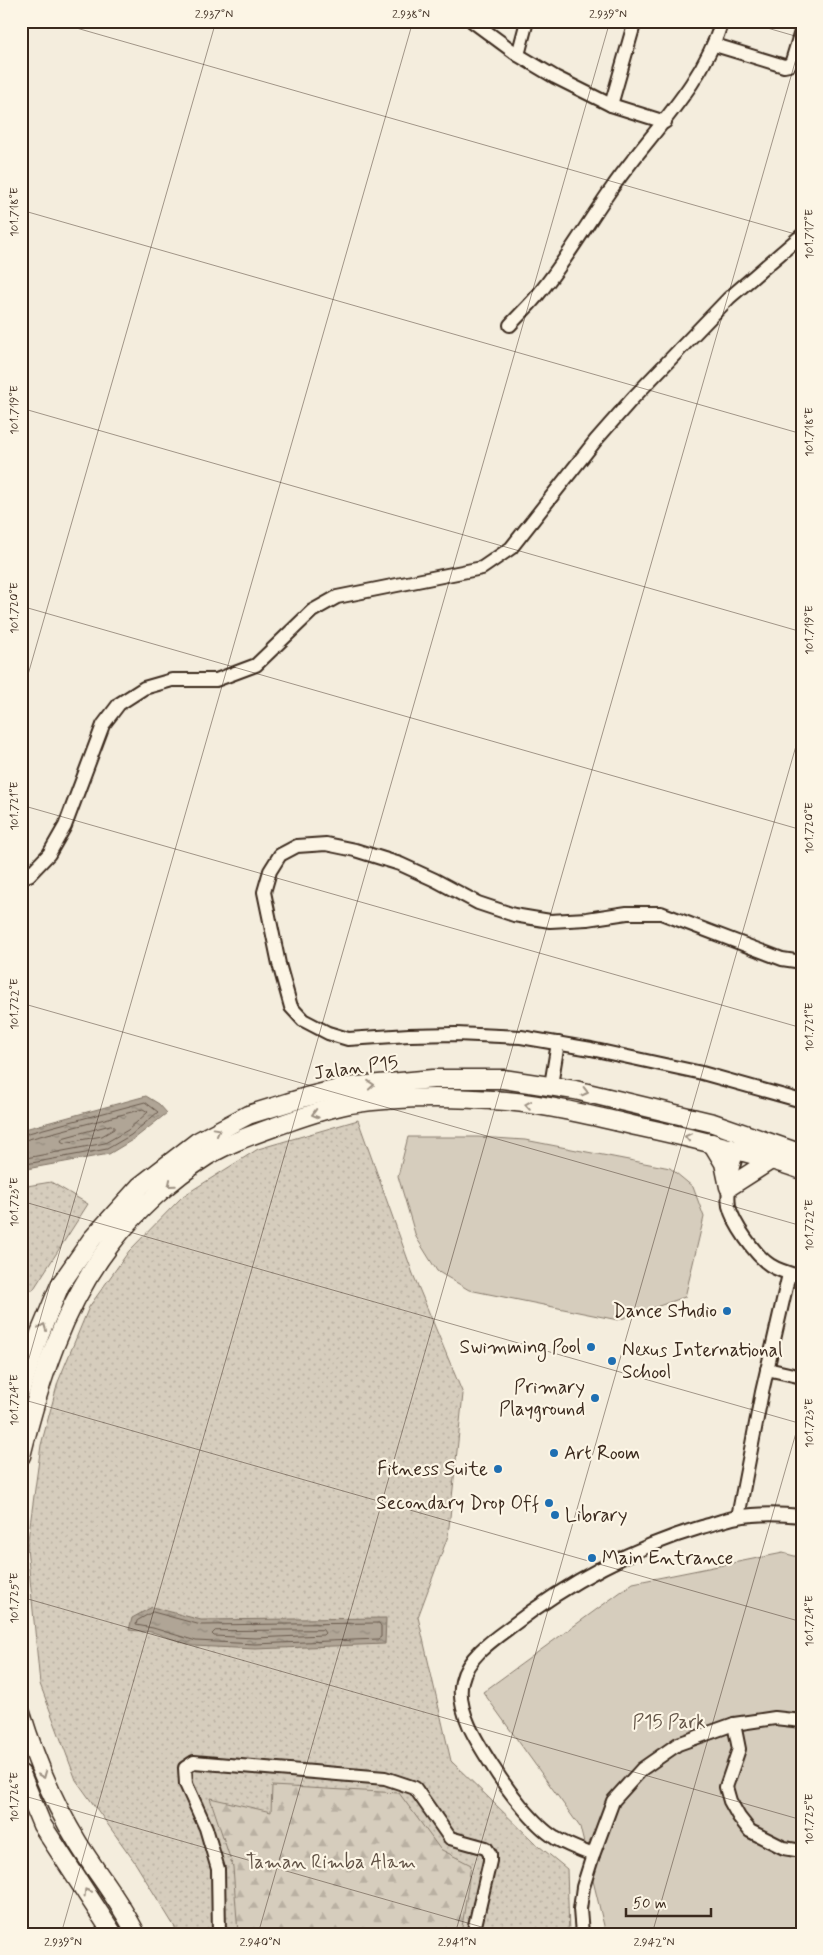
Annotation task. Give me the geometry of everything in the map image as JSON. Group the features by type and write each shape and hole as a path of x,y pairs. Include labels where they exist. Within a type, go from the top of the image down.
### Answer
{"street":[{"path":"472,21 518,55 554,77 612,105 665,122"},
{"path":"518,55 527,21"},
{"path":"612,105 635,21"},
{"path":"510,325 541,291 612,187 665,122 692,85 714,44 722,21"},
{"path":"714,44 784,66 789,65 792,61 802,28"},
{"path":"21,878 29,874 49,854 65,826 103,725 119,704 144,688 172,680 216,680 256,665 312,611 337,597 482,568 511,548 590,448 633,398 729,298 802,235"},
{"path":"802,962 782,959 661,913 627,913 587,919 550,921 514,916 478,903 400,864 355,850 326,844 298,846 280,855 270,871 264,892 279,964 291,1007 303,1020 328,1033 348,1039 466,1034 521,1037 591,1048 702,1073 802,1101"},
{"path":"551,1085 558,1043"},
{"name":"Jalan P15","path":"23,1382 40,1333 60,1285 92,1239 140,1186 197,1142 248,1115 306,1097 346,1087 433,1079 503,1079 551,1085 712,1123 771,1160 802,1170"},
{"path":"346,1087 347,1105"},
{"name":"Jalan P15","path":"21,1456 25,1422 58,1338 76,1298 109,1246 136,1214 207,1156 250,1136 302,1117 347,1105 399,1098 507,1101 609,1120 712,1143 741,1142 802,1154"},
{"path":"729,1187 741,1142"},
{"path":"712,1143 724,1163 729,1187 730,1207 745,1239 769,1264 789,1274 802,1277"},
{"path":"729,1187 771,1160"},
{"path":"738,1517 767,1369 789,1274"},
{"path":"767,1369 802,1377"},
{"path":"592,1855 553,1837 516,1800 491,1765 468,1723 462,1707 460,1691 462,1678 470,1663 492,1641 543,1601 603,1566 672,1536 738,1517 776,1513 802,1516"},
{"path":"21,1713 31,1746 49,1790 78,1844 109,1888 136,1934"},
{"path":"582,1934 580,1909 592,1855 613,1801 642,1769 678,1744 734,1724 775,1718 802,1721"},
{"path":"734,1724 739,1749 726,1787 730,1801 750,1831 784,1848 802,1851"},
{"path":"219,1934 218,1869 206,1828 186,1784 185,1768 194,1762 385,1778 415,1788 450,1838 486,1848 490,1854 490,1861 472,1934"},
{"path":"21,1774 42,1825 113,1934"}],"green space":[{"path":"358,1120 413,1274 463,1394 448,1536 418,1617 451,1761 534,1842 567,1869 569,1934 179,1934 134,1861 76,1780 40,1684 27,1547 41,1445 58,1382 89,1307 129,1251 183,1196 258,1149"},
{"path":"408,1137 478,1137 525,1140 670,1168 693,1187 704,1217 685,1297 618,1320 469,1290 437,1271 416,1237 398,1176"},
{"path":"51,1182 88,1204 33,1290 21,1290 21,1187"},
{"name":"P15 Park","path":"783,1553 802,1558 802,1934 606,1934 580,1827 483,1692 633,1583"},
{"name":"Taman Rimba Alam","path":"272,1786 399,1793 440,1849 471,1865 461,1934 238,1934 233,1867 210,1798 271,1812"}],"water":[{"path":"146,1096 159,1104 167,1113 134,1139 109,1154 21,1170 21,1130"},
{"path":"152,1607 201,1620 386,1618 385,1644 255,1649 194,1646 152,1632 129,1630 132,1618"}],"place":[{"name":"Dance Studio","path":"727,1311"},
{"name":"Swimming Pool","path":"591,1347"},
{"name":"Nexus International School","path":"612,1361"},
{"name":"Primary Playground","path":"595,1398"},
{"name":"Art Room","path":"554,1453"},
{"name":"Fitness Suite","path":"498,1469"},
{"name":"Secondary Drop Off","path":"549,1503"},
{"name":"Library","path":"555,1515"},
{"name":"Main Entrance","path":"592,1558"}]}
